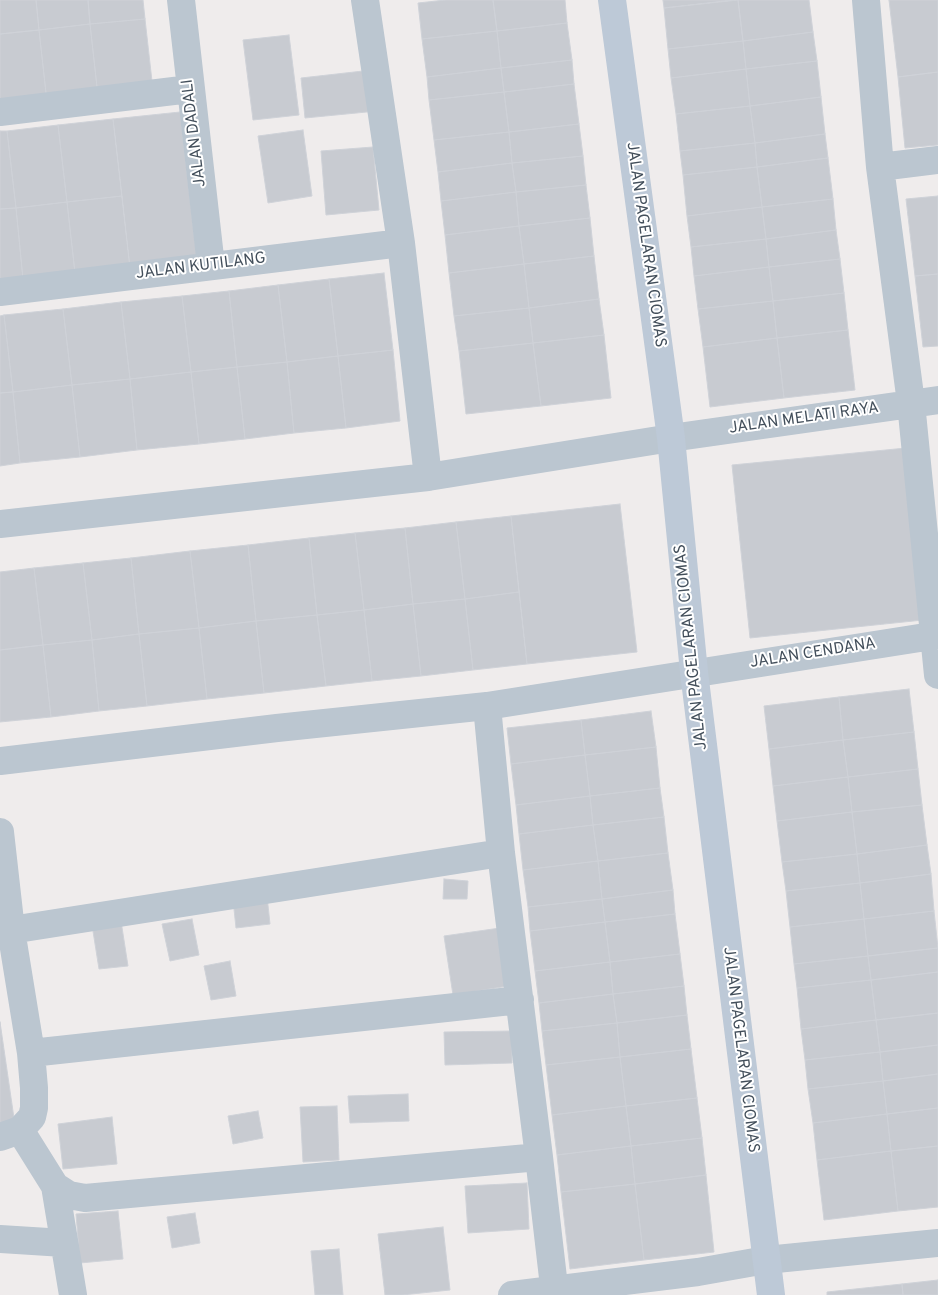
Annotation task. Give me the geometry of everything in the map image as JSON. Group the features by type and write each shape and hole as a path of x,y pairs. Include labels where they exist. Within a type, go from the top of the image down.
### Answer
{"main road":[{"name":"JALAN PAGELARAN CIOMAS","path":"612,0 671,438 694,672 771,1295"}],"street":[{"name":"JALAN DADALI","path":"181,0 211,266"},
{"path":"365,0 401,242 428,477"},
{"path":"866,0 880,167 911,403 936,635 938,675"},
{"path":"0,112 190,89"},
{"path":"880,167 938,160"},
{"name":"JALAN KUTILANG","path":"0,292 401,242"},
{"name":"JALAN MELATI RAYA","path":"0,524 428,477 671,438 938,400"},
{"name":"JALAN CENDANA","path":"0,761 267,729 487,706 936,635"},
{"path":"487,706 501,853 555,1292"},
{"path":"0,832 11,930 31,1053 34,1108 32,1117 10,1134 55,1186 68,1195 85,1198 539,1157"},
{"path":"11,930 501,853"},
{"path":"31,1053 520,1000"},
{"path":"55,1186 73,1295"},
{"path":"0,1239 64,1243"},
{"path":"512,1295 555,1292 698,1272 766,1260 938,1243"}],"building":[{"path":"0,0 36,0 39,30 0,34"},
{"path":"36,0 88,0 90,24 39,30"},
{"path":"88,0 143,0 145,19 90,24"},
{"path":"445,0 493,0 497,31 422,39 418,3"},
{"path":"493,0 565,0 567,23 497,31"},
{"path":"663,0 733,0 664,8"},
{"path":"738,0 743,41 668,49 664,8"},
{"path":"738,0 809,0 813,32 743,41"},
{"path":"889,0 938,0 938,72 898,77"},
{"path":"145,19 153,90 98,96 90,24"},
{"path":"567,23 572,60 501,68 497,31"},
{"path":"90,24 98,96 47,102 39,30"},
{"path":"39,30 47,102 0,107 0,34"},
{"path":"497,31 501,68 427,77 422,39"},
{"path":"813,32 817,61 746,69 743,41"},
{"path":"289,35 299,115 253,120 243,40"},
{"path":"743,41 746,69 671,78 668,49"},
{"path":"572,60 574,84 504,92 501,68"},
{"path":"817,61 821,97 750,106 746,69"},
{"path":"501,68 504,92 429,100 427,77"},
{"path":"746,69 750,106 676,114 671,78"},
{"path":"372,70 377,111 305,118 301,78"},
{"path":"938,72 938,145 905,148 898,77"},
{"path":"574,84 579,124 509,132 504,92"},
{"path":"504,92 509,132 434,140 429,100"},
{"path":"821,97 825,134 755,143 750,106"},
{"path":"750,106 755,143 680,151 676,114"},
{"path":"180,112 197,260 130,268 113,119"},
{"path":"113,119 122,196 67,202 58,125"},
{"path":"579,124 583,156 512,163 509,132"},
{"path":"58,125 67,202 16,208 7,131"},
{"path":"303,130 312,196 268,203 258,136"},
{"path":"0,131 7,131 16,208 0,209"},
{"path":"509,132 512,163 438,172 434,140"},
{"path":"825,134 828,158 757,167 755,143"},
{"path":"755,143 757,167 683,175 680,151"},
{"path":"373,147 379,210 326,215 321,151"},
{"path":"583,156 586,185 516,192 512,163"},
{"path":"828,158 833,199 762,207 757,167"},
{"path":"512,163 516,192 441,201 438,172"},
{"path":"757,167 762,207 687,216 683,175"},
{"path":"586,185 590,218 519,226 516,192"},
{"path":"516,192 519,226 445,235 441,201"},
{"path":"122,196 130,268 75,273 67,202"},
{"path":"938,196 938,274 915,276 906,199"},
{"path":"833,199 836,230 766,239 762,207"},
{"path":"67,202 75,273 23,279 16,208"},
{"path":"762,207 766,239 691,247 687,216"},
{"path":"16,208 23,279 0,282 0,209"},
{"path":"590,218 594,256 524,264 519,226"},
{"path":"519,226 524,264 449,273 445,235"},
{"path":"836,230 840,259 769,267 766,239"},
{"path":"766,239 769,267 694,276 691,247"},
{"path":"594,256 599,299 529,308 524,264"},
{"path":"840,259 844,293 773,301 769,267"},
{"path":"524,264 529,308 454,316 449,273"},
{"path":"769,267 773,301 698,309 694,276"},
{"path":"384,273 393,350 338,356 329,279"},
{"path":"938,274 938,346 923,347 915,276"},
{"path":"329,279 338,356 287,362 278,285"},
{"path":"278,285 287,362 237,367 229,291"},
{"path":"229,291 237,367 191,372 182,296"},
{"path":"844,293 848,330 777,338 773,301"},
{"path":"182,296 191,372 130,379 121,302"},
{"path":"599,299 604,335 533,343 529,308"},
{"path":"773,301 777,338 703,347 698,309"},
{"path":"121,302 130,379 72,385 63,309"},
{"path":"529,308 533,343 459,351 454,316"},
{"path":"63,309 72,385 13,392 4,315"},
{"path":"4,315 13,392 0,393 0,316"},
{"path":"848,330 855,390 784,398 777,338"},
{"path":"604,335 611,398 541,406 533,343"},
{"path":"777,338 784,398 710,407 703,347"},
{"path":"533,343 541,406 466,414 459,351"},
{"path":"393,350 400,421 346,428 338,356"},
{"path":"338,356 346,428 294,433 287,362"},
{"path":"287,362 294,433 245,439 237,367"},
{"path":"237,367 245,439 199,444 191,372"},
{"path":"191,372 199,444 137,450 130,379"},
{"path":"130,379 137,450 80,457 72,385"},
{"path":"72,385 80,457 20,463 13,392"},
{"path":"13,392 20,463 0,466 0,393"},
{"path":"906,448 923,620 750,638 732,465"},
{"path":"620,504 637,652 527,664 511,516"},
{"path":"511,516 519,592 465,599 456,522"},
{"path":"456,522 465,599 413,604 405,528"},
{"path":"405,528 413,604 364,610 355,533"},
{"path":"355,533 364,610 317,615 309,538"},
{"path":"309,538 317,615 256,621 248,545"},
{"path":"248,545 256,621 199,628 190,551"},
{"path":"190,551 199,628 139,634 131,558"},
{"path":"131,558 139,634 92,640 83,563"},
{"path":"83,563 92,640 43,645 34,568"},
{"path":"34,568 43,645 0,650 0,572"},
{"path":"519,592 527,664 473,670 465,599"},
{"path":"465,599 473,670 421,676 413,604"},
{"path":"413,604 421,676 372,681 364,610"},
{"path":"364,610 372,681 326,686 317,615"},
{"path":"317,615 326,686 264,693 256,621"},
{"path":"256,621 264,693 207,699 199,628"},
{"path":"199,628 207,699 147,706 139,634"},
{"path":"139,634 147,706 99,711 92,640"},
{"path":"92,640 99,711 51,717 43,645"},
{"path":"43,645 51,717 0,722 0,650"},
{"path":"909,689 914,732 843,740 839,697"},
{"path":"839,697 843,740 769,749 764,706"},
{"path":"651,711 656,747 585,755 581,720"},
{"path":"581,720 585,755 511,764 507,728"},
{"path":"914,732 918,769 848,777 843,740"},
{"path":"843,740 848,777 773,786 769,749"},
{"path":"656,747 660,788 590,796 585,755"},
{"path":"585,755 590,796 516,805 511,764"},
{"path":"918,769 922,805 852,812 848,777"},
{"path":"848,777 852,812 777,821 773,786"},
{"path":"660,788 664,817 593,825 590,796"},
{"path":"590,796 593,825 519,834 516,805"},
{"path":"922,805 927,845 857,854 852,812"},
{"path":"852,812 857,854 782,862 777,821"},
{"path":"664,817 668,853 598,861 593,825"},
{"path":"593,825 598,861 523,870 519,834"},
{"path":"927,845 931,874 860,883 857,854"},
{"path":"668,853 673,890 602,899 598,861"},
{"path":"857,854 860,883 786,891 782,862"},
{"path":"598,861 602,899 528,907 523,870"},
{"path":"931,874 934,911 864,919 860,883"},
{"path":"444,879 468,881 467,899 443,899"},
{"path":"860,883 864,919 790,927 786,891"},
{"path":"673,890 675,914 605,922 602,899"},
{"path":"267,896 270,924 236,928 233,900"},
{"path":"602,899 605,922 530,931 528,907"},
{"path":"934,911 938,948 868,956 864,919"},
{"path":"675,914 680,954 610,962 605,922"},
{"path":"192,919 199,955 170,961 162,924"},
{"path":"864,919 868,956 794,964 790,927"},
{"path":"121,921 128,966 99,969 92,925"},
{"path":"605,922 610,962 535,971 530,931"},
{"path":"500,928 508,986 453,995 444,936"},
{"path":"938,948 938,972 871,980 868,956"},
{"path":"680,954 684,986 613,994 610,962"},
{"path":"868,956 871,980 797,988 794,964"},
{"path":"230,961 236,996 211,1000 204,966"},
{"path":"610,962 613,994 539,1003 535,971"},
{"path":"938,972 938,1013 876,1020 871,980"},
{"path":"871,980 876,1020 801,1029 797,988"},
{"path":"684,986 687,1015 617,1023 613,994"},
{"path":"613,994 617,1023 542,1031 539,1003"},
{"path":"938,1013 938,1045 880,1052 876,1020"},
{"path":"687,1015 691,1049 620,1057 617,1023"},
{"path":"876,1020 880,1052 805,1060 801,1029"},
{"path":"0,1022 15,1125 0,1127"},
{"path":"617,1023 620,1057 546,1065 542,1031"},
{"path":"512,1031 512,1063 445,1065 444,1032"},
{"path":"938,1045 938,1074 883,1081 880,1052"},
{"path":"691,1049 697,1098 626,1106 620,1057"},
{"path":"880,1052 883,1081 808,1089 805,1060"},
{"path":"620,1057 626,1106 552,1115 546,1065"},
{"path":"938,1074 938,1108 887,1114 883,1081"},
{"path":"883,1081 887,1114 813,1123 808,1089"},
{"path":"408,1094 409,1121 350,1123 348,1096"},
{"path":"697,1098 702,1138 631,1146 626,1106"},
{"path":"337,1106 339,1160 303,1162 300,1107"},
{"path":"626,1106 631,1146 557,1155 552,1115"},
{"path":"938,1108 938,1146 891,1151 887,1114"},
{"path":"258,1111 263,1138 233,1144 228,1116"},
{"path":"887,1114 891,1151 817,1160 813,1123"},
{"path":"112,1117 117,1164 63,1169 58,1124"},
{"path":"702,1138 706,1175 635,1184 631,1146"},
{"path":"631,1146 635,1184 561,1192 557,1155"},
{"path":"938,1146 938,1207 898,1211 891,1151"},
{"path":"891,1151 898,1211 824,1220 817,1160"},
{"path":"706,1175 714,1252 644,1260 635,1184"},
{"path":"527,1183 529,1229 468,1233 465,1186"},
{"path":"635,1184 644,1260 570,1269 561,1192"},
{"path":"118,1211 123,1259 80,1263 76,1214"},
{"path":"195,1213 200,1243 172,1248 167,1217"},
{"path":"443,1227 450,1290 385,1295 378,1234"},
{"path":"339,1249 343,1295 315,1295 311,1251"},
{"path":"938,1280 938,1295 903,1295 902,1284"},
{"path":"902,1284 903,1295 827,1295 827,1292"}]}
